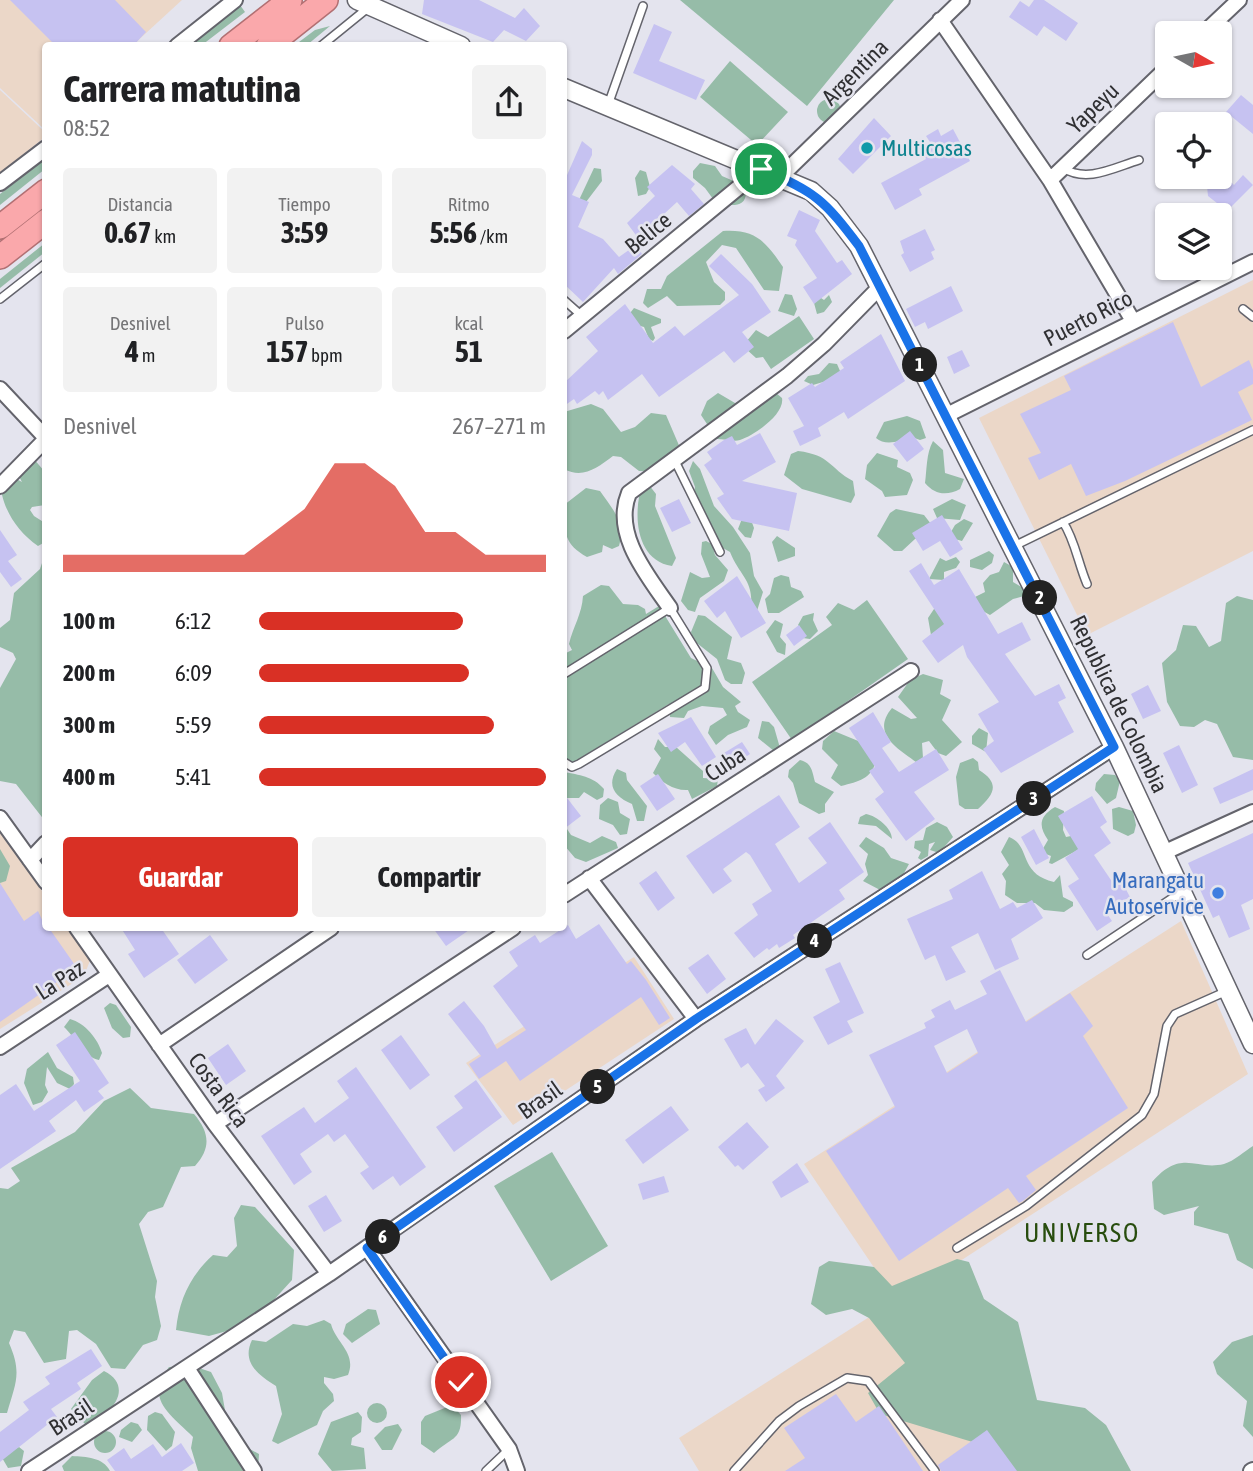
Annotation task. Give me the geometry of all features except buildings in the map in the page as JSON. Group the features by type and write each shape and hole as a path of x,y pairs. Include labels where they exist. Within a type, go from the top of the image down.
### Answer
{"highway":[{"path":"236,42 289,0"},
{"path":"273,42 326,0"},
{"path":"0,227 42,194"},
{"path":"0,257 42,224"}],"street":[{"name":"Argentina","path":"780,177 961,0"},
{"path":"1217,21 1239,0"},
{"path":"182,42 230,1"},
{"path":"369,2 434,41"},
{"path":"940,20 1050,180 1133,321"},
{"name":"Yapeyu","path":"1050,180 1155,80"},
{"name":"Republica de Colombia","path":"567,89 811,191 830,208 859,246 1114,747 1180,894 1253,1044"},
{"path":"0,183 42,151"},
{"name":"Belice","path":"567,328 761,169"},
{"name":"Puerto Rico","path":"945,416 1253,262"},
{"path":"670,608 634,557 628,536 629,493 787,376 824,344 881,286"},
{"path":"0,389 42,434"},
{"path":"0,486 42,442"},
{"name":"Cuba","path":"567,893 911,671"},
{"name":"Brasil","path":"29,1471 329,1274 696,1019 1114,747"},
{"path":"1163,853 1253,812"},
{"path":"0,818 42,876"},
{"path":"30,860 42,847"},
{"path":"589,878 696,1019"},
{"name":"Costa Rica","path":"79,931 215,1124 329,1274"},
{"path":"159,1045 327,931"},
{"path":"215,1124 508,931"},
{"name":"La Paz","path":"0,1047 109,975"},
{"path":"367,1248 509,1449 517,1471"},
{"path":"187,1368 254,1471"}],"lane":[{"path":"325,42 369,2"},
{"path":"607,106 643,6"},
{"path":"1063,168 1074,175 1089,176 1139,160"},
{"path":"0,299 42,266"},
{"path":"567,303 582,316"},
{"path":"1243,309 1253,317"},
{"path":"1014,546 1253,430"},
{"path":"674,458 720,552"},
{"path":"1063,522 1071,534 1075,556 1087,584"},
{"path":"567,672 670,608 707,668 705,688 579,764 572,766 567,764"},
{"path":"1087,955 1180,894"},
{"path":"957,1248 1026,1206 1142,1115 1154,1094 1167,1026 1175,1014 1228,991"},
{"path":"734,1471 779,1421 847,1378 856,1377 868,1381 935,1471"},
{"path":"486,1471 509,1449"}],"shaded area":[{"path":"0,0 182,0 136,42 42,42 42,127 0,88"},
{"path":"0,90 42,129 42,139 0,173"},
{"path":"1253,280 1253,551 1087,635 979,418"},
{"path":"0,833 42,891 42,931 71,931 91,958 84,976 0,1029"},
{"path":"1181,921 1248,1074 897,1302 1016,1471 699,1471 679,1438 896,1300 804,1164"},
{"path":"634,957 674,1019 513,1125 466,1063"}],"green space":[{"path":"680,0 894,0 807,106"},
{"path":"240,5 245,12 206,42 193,42"},
{"path":"330,26 311,42 299,42 315,30"},
{"path":"730,61 788,112 757,145 700,97"},
{"path":"829,99 837,103 841,111 837,119 829,123 821,119 817,111 821,103"},
{"path":"42,161 42,171 0,205 0,194"},
{"path":"700,163 715,166 722,176 745,186 745,199 734,205 716,203 693,178 693,171"},
{"path":"594,168 601,169 602,181 586,202 579,200"},
{"path":"640,170 646,172 650,187 646,194 638,196 635,178"},
{"path":"723,231 744,232 765,244 783,267 779,291 764,290 736,248 722,245 706,262 714,282 725,292 725,300 720,305 677,306 667,296 648,308 643,303 647,289 661,289 667,276"},
{"path":"42,245 42,254 0,288 0,279"},
{"path":"785,294 792,295 797,309 794,316 778,311"},
{"path":"829,295 832,302 824,312 817,314 814,303 818,296 824,300"},
{"path":"634,308 661,319 661,323 651,327 655,338 653,341 649,339 644,327 633,324 627,317"},
{"path":"799,316 814,339 771,369 763,357 756,358 745,348 746,342 756,330 768,337"},
{"path":"829,363 837,364 843,378 832,384 823,382 813,385 804,381 808,376 819,374"},
{"path":"718,393 735,403 757,400 762,393 776,393 782,398 782,404 774,417 761,429 740,440 717,439 701,415 707,401"},
{"path":"591,404 603,409 621,432 635,427 651,413 666,415 681,450 661,472 639,471 621,457 613,456 595,468 584,472 571,472 567,470 567,411"},
{"path":"907,416 920,421 926,438 920,440 909,436 888,442 876,438 884,422"},
{"path":"933,441 943,450 945,473 964,479 960,489 941,493 925,483 928,456"},
{"path":"798,451 824,459 853,481 855,495 851,503 802,489 784,475 791,454"},
{"path":"877,453 898,460 897,467 910,473 913,480 907,495 885,497 882,491 865,479 867,465"},
{"path":"33,458 42,468 42,505 30,510 42,521 42,544 38,546 16,525 6,507 0,477 11,476 22,482 14,467"},
{"path":"693,461 700,469 714,506 733,527 750,553 754,576 763,592 756,614 751,610 750,591 745,579 730,552 714,543 705,514 693,497 695,487 689,471"},
{"path":"642,485 649,485 656,494 655,506 676,558 672,566 650,555 644,545 638,521"},
{"path":"586,488 600,491 617,517 621,530 619,546 612,549 603,545 602,552 587,557 579,552 567,537 567,503"},
{"path":"952,499 966,505 960,520 937,518 933,509"},
{"path":"896,509 924,515 931,524 929,535 915,539 902,551 894,551 877,536 890,513"},
{"path":"743,516 750,517 754,528 751,538 745,537 738,529"},
{"path":"964,519 973,523 962,541 948,537 955,525"},
{"path":"777,536 795,548 795,556 778,562 772,542"},
{"path":"702,542 712,544 715,555 728,570 724,581 700,598 695,612 688,610 681,601 690,572 702,578 710,577 701,554"},
{"path":"989,551 994,555 992,563 982,570 970,567 970,560"},
{"path":"956,557 960,562 956,568 944,572 944,580 929,579 940,558 946,561"},
{"path":"1004,562 1013,567 1013,582 1023,588 1024,596 1013,599 990,615 981,610 973,598 985,592 983,583 990,575 999,572"},
{"path":"42,563 42,817 16,784 0,781 0,688 16,659 13,653 0,647 0,628 10,620 14,593 40,569"},
{"path":"781,575 789,577 791,587 801,591 804,597 779,613 768,613 765,599 770,594 774,578"},
{"path":"601,585 609,586 623,604 638,605 645,609 646,614 659,606 691,658 712,668 723,687 741,702 735,706 738,712 750,720 747,727 728,735 716,745 708,733 710,726 727,715 723,708 702,706 688,711 684,718 670,717 669,704 567,766 567,652 572,650 569,644 583,596"},
{"path":"1237,596 1253,600 1253,760 1233,757 1217,724 1205,720 1194,727 1180,726 1167,702 1162,663 1176,650 1183,625 1196,626 1209,647 1221,641 1226,603"},
{"path":"867,600 908,659 792,740 752,682 832,625 826,617 838,603 854,610"},
{"path":"941,608 949,621 931,635 928,618 934,609"},
{"path":"814,613 813,620 818,631 810,639 803,638 798,625 803,616"},
{"path":"698,615 705,616 732,637 727,659 741,663 745,673 742,684 731,684 725,680 717,659 693,640 691,632"},
{"path":"775,620 783,624 780,637 786,644 785,655 777,652 766,632"},
{"path":"923,674 943,680 940,694 951,700 942,720 962,742 946,756 938,753 929,741 922,743 923,758 916,762 889,740 884,726 892,708 911,719 917,718 898,697 910,680"},
{"path":"762,721 769,722 774,727 780,748 774,751 758,738"},
{"path":"979,728 988,733 986,752 972,744 972,736"},
{"path":"834,731 868,745 877,757 872,770 865,778 841,786 831,778 838,765 822,749 823,741"},
{"path":"658,739 665,747 676,747 703,771 703,778 718,779 717,786 692,799 688,790 673,787 660,780 653,773 661,758 654,749"},
{"path":"973,758 978,762 979,770 990,779 993,789 978,809 965,809 959,805 956,777 960,763"},
{"path":"800,760 809,765 815,782 834,792 825,804 825,812 819,814 799,803 793,783 788,777 789,770"},
{"path":"617,769 626,773 627,780 647,806 644,821 637,821 632,804 614,790 612,781"},
{"path":"567,773 586,777 604,789 603,797 597,800 584,792 579,798 567,798"},
{"path":"1104,774 1115,775 1120,781 1116,798 1107,804 1095,790 1096,783"},
{"path":"608,798 618,802 620,813 630,819 627,834 620,835 613,825 599,819 600,805"},
{"path":"1055,807 1064,811 1063,830 1066,837 1076,835 1087,845 1052,864 1049,863 1051,856 1041,852 1048,840 1042,822 1045,815"},
{"path":"1119,807 1133,811 1136,825 1134,833 1128,836 1113,829 1112,809"},
{"path":"866,814 883,823 892,839 876,826 858,824 860,817"},
{"path":"937,822 947,827 953,837 939,853 930,850 935,842 929,844 928,856 921,860 918,858 921,852 914,848 915,841 923,840 926,828"},
{"path":"567,829 571,835 590,843 602,836 616,842 618,848 586,862 575,858 567,849"},
{"path":"866,837 884,848 891,858 909,864 897,886 882,891 863,881 868,875 865,864 868,854 859,846"},
{"path":"1009,837 1020,846 1035,873 1054,882 1060,875 1063,897 1073,902 1073,906 1064,912 1044,910 1035,903 1017,903 1005,895 1006,881 1002,874 1009,865 1001,852"},
{"path":"0,849 10,866 6,881 0,883"},
{"path":"110,1003 116,1005 131,1027 130,1037 123,1038 112,1028 104,1008"},
{"path":"70,1019 81,1024 94,1037 102,1053 99,1060 84,1051 64,1027"},
{"path":"48,1052 57,1068 73,1077 74,1084 70,1089 57,1083 47,1067 45,1085 48,1092 42,1102 33,1105 24,1083 27,1069"},
{"path":"130,1088 151,1108 194,1114 207,1140 204,1153 195,1166 181,1167 163,1207 148,1212 139,1224 157,1281 155,1297 161,1326 157,1340 143,1345 125,1369 111,1368 96,1344 77,1330 69,1331 66,1359 44,1363 25,1332 14,1330 9,1343 15,1362 15,1385 7,1413 0,1413 0,1188 8,1189 20,1181 11,1168 75,1132 104,1101"},
{"path":"1253,1146 1253,1269 1237,1260 1228,1234 1194,1225 1194,1212 1199,1206 1164,1215 1154,1209 1152,1182 1180,1163 1224,1164"},
{"path":"552,1152 608,1246 551,1281 494,1186"},
{"path":"241,1205 255,1207 294,1250 292,1280 252,1324 209,1336 176,1330 183,1299 198,1271 213,1255 227,1257 237,1246 234,1218"},
{"path":"957,1259 969,1262 984,1299 1018,1322 1037,1400 1085,1408 1106,1425 1131,1471 1005,1471 999,1450 880,1414 868,1393 905,1363 869,1318 852,1309 826,1315 811,1304 819,1267 829,1261 874,1267 892,1286"},
{"path":"368,1309 376,1310 380,1324 352,1343 343,1334 346,1324"},
{"path":"324,1320 331,1324 348,1354 348,1375 334,1379 324,1377 324,1383 333,1394 334,1401 323,1411 317,1425 278,1444 272,1441 282,1414 276,1386 258,1373 250,1362 249,1348 252,1340 266,1342 293,1324 307,1326"},
{"path":"1253,1335 1253,1437 1243,1426 1247,1401 1217,1374 1213,1362 1232,1342"},
{"path":"193,1366 211,1372 222,1393 226,1416 238,1429 246,1447 259,1454 258,1471 198,1471 191,1448 193,1437 163,1405 159,1388 169,1367"},
{"path":"104,1371 118,1385 119,1393 110,1409 85,1424 71,1409 92,1380"},
{"path":"377,1403 384,1406 387,1413 384,1420 377,1423 370,1420 367,1413 370,1406"},
{"path":"452,1405 461,1415 460,1430 434,1453 421,1444 421,1422 425,1416"},
{"path":"155,1412 162,1414 175,1432 172,1446 166,1451 147,1430 148,1416"},
{"path":"358,1412 362,1417 361,1432 352,1438 351,1445 364,1448 366,1469 332,1471 318,1454 331,1422"},
{"path":"131,1422 138,1424 142,1430 132,1442 119,1437 121,1430"},
{"path":"398,1424 402,1430 392,1450 382,1450 374,1438 385,1427"},
{"path":"105,1431 113,1434 116,1442 113,1450 105,1453 97,1450 94,1442 97,1434"},
{"path":"19,1447 24,1451 21,1466 8,1468 1,1456"},
{"path":"72,1456 99,1460 110,1471 64,1471 62,1466"}],"place":[{"name":"Multicosas","path":"867,148"},
{"name":"Marangatu Autoservice","path":"1218,893"}],"district":[{"name":"UNIVERSO","path":"1082,1233"}],"route":[{"path":"461,1382 367,1248 696,1019 1114,747 859,246 830,208 811,191 761,169"}]}
